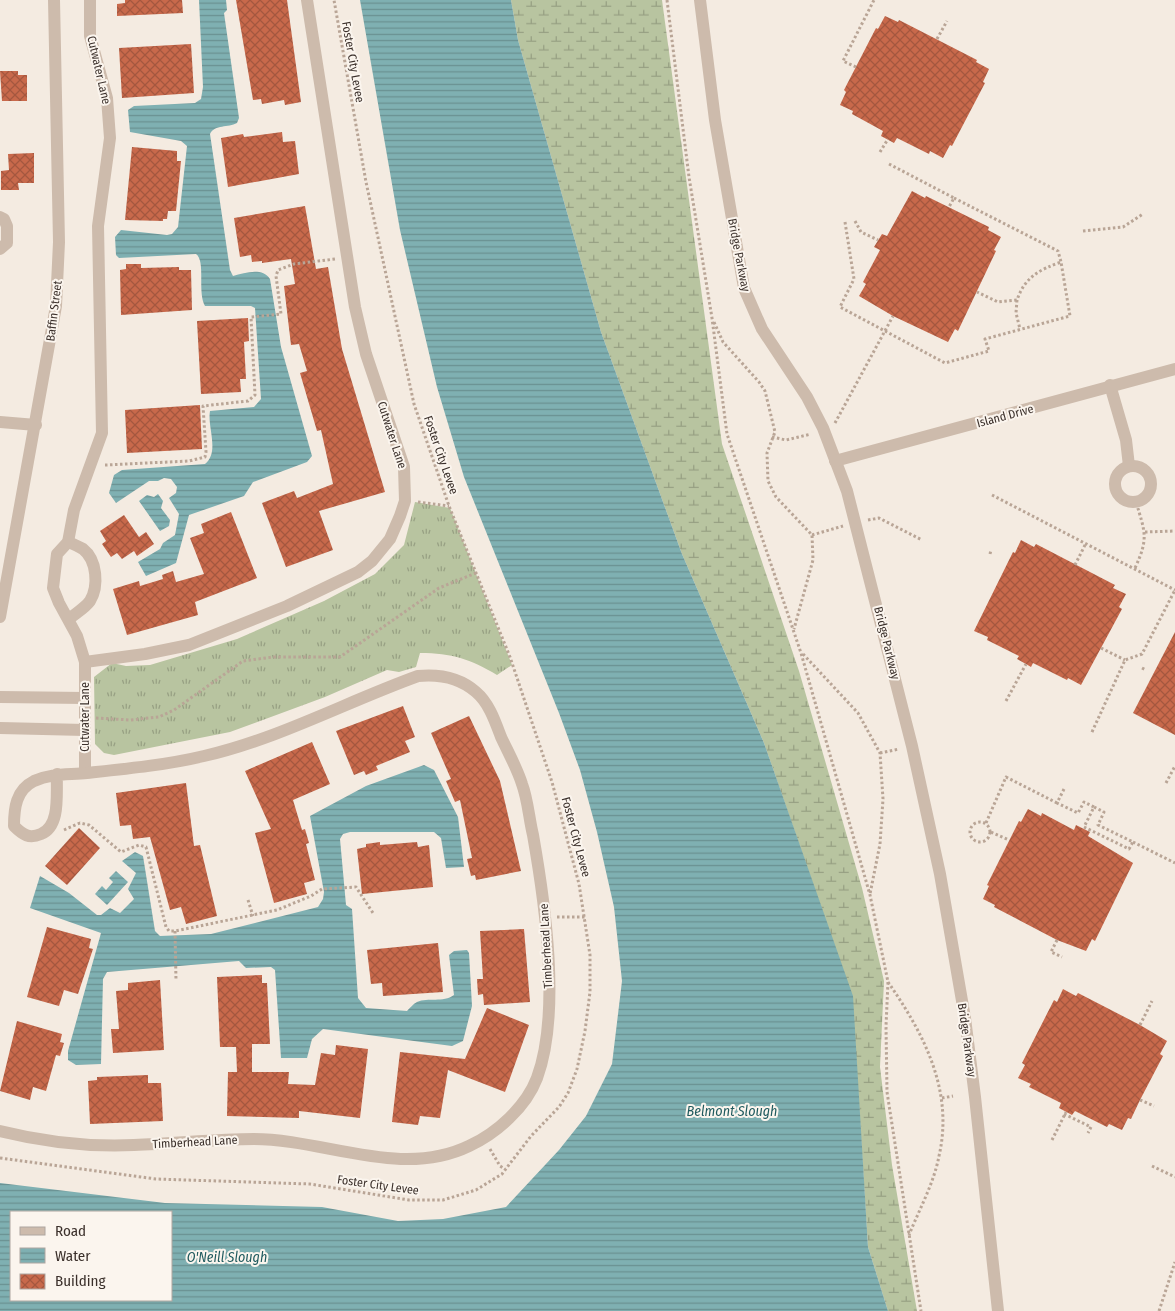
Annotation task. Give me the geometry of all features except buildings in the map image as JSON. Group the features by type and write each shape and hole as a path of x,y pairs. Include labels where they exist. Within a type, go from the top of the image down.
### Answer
{"street":[{"name":"Baffin Street","path":"0,617 56,306 59,251 54,0"},
{"name":"Cutwater Lane","path":"85,773 85,662 77,636 53,588 57,554 68,542 74,510 102,433 98,226 110,138 107,98 90,36 90,0"},
{"name":"Cutwater Lane","path":"85,662 145,654 189,644 287,606 358,572 372,561 390,539 400,516 405,500 404,467 366,354 355,307 307,0"},
{"name":"Bridge Parkway","path":"700,0 711,94 744,288 756,319 800,385 822,428 847,491 912,746 940,874 963,1009 976,1097 998,1311"},
{"path":"0,218 4,218 7,226 7,243 0,249"},
{"name":"Island Drive","path":"835,461 1110,385 1175,369"},
{"path":"1110,385 1126,440 1129,466"},
{"path":"0,422 36,425"},
{"path":"1129,466 1140,467 1145,470 1151,480 1146,496 1136,502 1124,500 1119,496 1115,485 1118,473 1129,466"},
{"path":"68,542 83,550 90,557 94,565 95,580 89,602 69,619"},
{"name":"Timberhead Lane","path":"0,1131 28,1138 90,1145 134,1145 193,1140 265,1139 298,1142 378,1157 404,1159 438,1156 469,1147 507,1120 529,1094 537,1080 546,1050 549,999 546,917 523,786 486,703 476,691 449,677 434,675 418,676 274,734 207,756 85,773 57,774 34,781 24,789 14,807 14,826 25,836 34,837 47,832 53,823"},
{"path":"0,697 85,698"},
{"path":"0,728 85,723"},
{"path":"53,823 57,774"}],"path":[{"name":"Foster City Levee","path":"0,1158 156,1178 310,1184 431,1201 443,1200 476,1190 489,1183 505,1169 559,1107 568,1093 577,1069 585,1031 590,992 590,955 586,917 552,782 510,658 449,506 414,404 390,303 351,106 334,0"},
{"path":"667,0 689,177 712,318 727,434 801,653 870,895 888,982 886,1026 887,1092 921,1311"},
{"path":"856,67 843,61 874,0"},
{"path":"937,39 947,20"},
{"path":"880,152 888,139"},
{"path":"845,222 854,279 840,307 945,363 989,351 985,339 1070,316 1058,251 889,164"},
{"path":"949,207 954,198"},
{"path":"1083,231 1123,227 1143,214"},
{"path":"855,221 861,232 878,240"},
{"path":"91,465 189,461 205,457 203,406 248,401 254,395 252,317 281,314 276,276 278,270 294,264 348,257"},
{"path":"1020,329 1016,313 1017,300 1021,288 1035,273 1061,262"},
{"path":"977,292 998,302 1017,300"},
{"path":"772,438 786,440 805,436 834,424 841,415 893,316"},
{"path":"712,318 723,342 765,391 774,424 767,453 768,482 776,497 812,536 813,560 794,630"},
{"path":"992,495 1175,590 1142,654 1126,660 1092,732"},
{"path":"405,500 449,506"},
{"path":"1135,568 1145,547 1144,532 1136,502"},
{"path":"812,536 879,518 922,540"},
{"path":"1144,532 1175,531"},
{"path":"1075,565 1086,544"},
{"path":"85,723 159,717 174,710 243,661 273,657 340,656 439,588 476,573"},
{"path":"1101,648 1126,660"},
{"path":"801,653 858,713 880,753 883,799 880,844 870,895"},
{"path":"1006,700 1026,664"},
{"path":"880,753 912,746"},
{"path":"1166,783 1175,766"},
{"path":"1009,840 990,832 986,823 1006,777 1078,813 1084,802 1104,812 1098,824 1175,863"},
{"path":"1058,803 1064,789"},
{"path":"1094,807 1084,828 1129,850 1133,842"},
{"path":"53,823 65,831 80,823 89,825 121,852 139,845 146,847 166,927 175,933 276,910 311,896 322,889 356,886 374,912"},
{"path":"986,823 975,823 970,828 970,835 974,841 981,842 987,840 990,832"},
{"path":"248,900 253,916"},
{"path":"546,917 586,917"},
{"path":"175,933 176,981"},
{"path":"1057,940 1051,952 1062,956"},
{"path":"888,982 910,1014 923,1039 942,1098 939,1156 909,1235"},
{"path":"1140,1025 1152,1001"},
{"path":"942,1098 953,1096"},
{"path":"1140,1100 1154,1106"},
{"path":"1052,1140 1065,1113 1091,1127 1088,1133"},
{"path":"483,1137 500,1166 505,1169"},
{"path":"1152,1166 1175,1177"},
{"path":"1159,1311 1175,1262"}],"green space":[{"path":"511,0 662,0 722,444 799,671 862,888 884,981 880,1067 892,1165 917,1311 888,1311 868,1247 852,996 764,743 682,554 601,332 518,40"},
{"path":"415,502 450,508 512,665 497,675 460,658 442,654 420,653 416,667 399,672 387,670 325,697 230,732 114,755 104,753 95,744 94,677 112,663 126,666 150,665 237,639 324,601 375,574 404,545"}],"water":[{"path":"199,0 226,0 227,10 224,13 239,118 237,123 218,127 210,134 230,270 233,276 248,272 258,272 267,275 270,279 281,347 312,456 307,462 253,482 244,496 189,515 176,563 146,576 138,562 160,549 163,543 175,535 179,514 169,498 176,493 177,487 171,479 164,478 158,481 149,481 116,503 109,493 114,475 122,470 205,464 212,453 210,411 254,407 261,399 255,308 251,306 205,306 200,263 196,254 119,258 116,255 115,237 121,230 167,235 172,234 178,227 187,146 181,141 130,132 128,110 134,106 195,103 201,99 203,87"},
{"name":"Belmont Slough","path":"360,0 511,0 518,40 601,332 682,554 764,743 853,996 868,1247 888,1311 0,1311 0,1183 165,1203 322,1207 398,1221 443,1219 506,1207 559,1150 586,1116 612,1064 622,981 614,907 597,832 580,770 559,713 464,477 437,387 400,230"},
{"path":"158,494 163,501 161,508 170,520 169,526 160,531 139,501 147,495 154,497"},
{"path":"424,765 434,770 458,817 464,867 446,868 441,838 434,832 350,832 343,834 340,839 346,905 352,909 358,998 366,1008 407,1011 417,1002 450,997 454,995 449,955 454,951 467,950 469,953 472,1006 463,1041 452,1046 323,1029 312,1039 307,1058 281,1058 275,970 271,967 246,968 239,961 107,972 103,979 101,1064 76,1065 68,1060 68,1051 101,933 30,908 40,876 69,893 97,915 101,915 110,908 120,913 134,899 128,889 136,873 122,861 135,852 143,856 155,931 160,936 211,934 318,907 323,899 324,892 310,816 366,786"},
{"path":"116,871 128,882 107,905 95,894 102,886 106,890 113,882 109,878"}],"water label":[{"name":"O'Neill Slough","path":"227,1257"}]}
